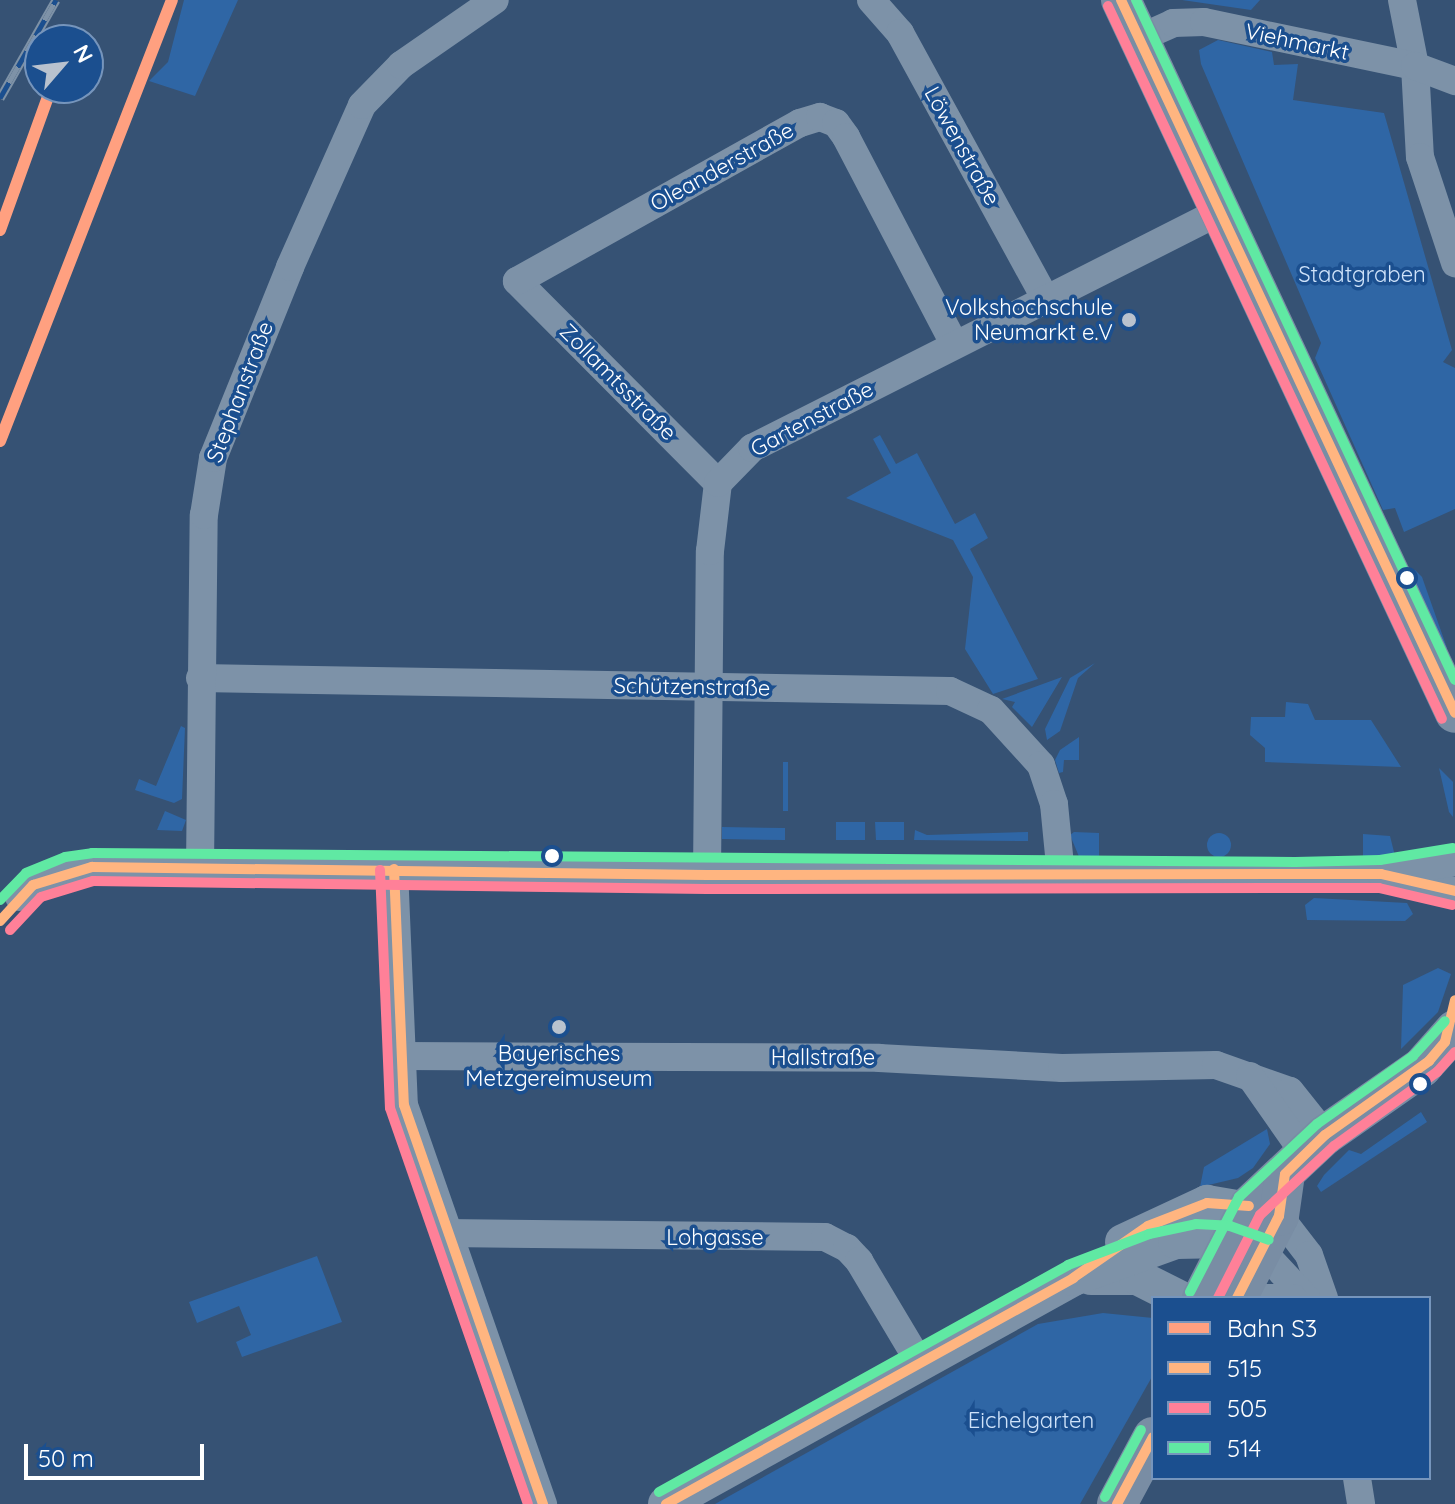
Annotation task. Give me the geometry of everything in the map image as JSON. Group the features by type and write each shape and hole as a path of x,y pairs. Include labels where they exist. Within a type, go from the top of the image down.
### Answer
{"main road":[{"path":"1121,0 1223,210 1455,713"},
{"path":"1204,1296 1246,1246 1264,1211 1305,1154 1413,1074 1450,1036 1455,1000"},
{"path":"1237,1296 1246,1246"},
{"path":"1117,1504 1151,1441"}],"street":[{"name":"Stephanstraße","path":"200,868 200,678 208,475 343,142 382,82 495,0"},
{"name":"Löwenstraße","path":"871,0 889,17 912,53 1045,298"},
{"path":"1402,0 1415,66 1420,157 1455,263"},
{"name":"Viehmarkt","path":"1140,38 1173,23 1204,22 1415,66 1455,81"},
{"name":"Oleanderstraße","path":"517,281 820,117 836,123 846,137 954,344"},
{"name":"Gartenstraße","path":"718,483 752,448 1223,210"},
{"name":"Zollamtsstraße","path":"517,281 718,483"},
{"path":"707,875 710,551 718,483"},
{"name":"Schützenstraße","path":"200,678 709,689 929,689 981,702 1041,765 1054,804 1061,875"},
{"path":"19,897 45,879 80,868 394,869 707,875 1381,874 1455,862"},
{"path":"394,869 399,1056 404,1105 446,1233 543,1504"},
{"path":"1381,874 1455,891"},
{"name":"Hallstraße","path":"399,1056 879,1058 1062,1068 1216,1065 1247,1073 1305,1154"},
{"path":"666,1504 918,1360 1073,1278 1175,1213 1207,1203 1264,1211 1309,1255 1323,1296"},
{"name":"Lohgasse","path":"446,1233 825,1237 847,1248 859,1261 918,1360"},
{"path":"1073,1278 1165,1244 1246,1246 1304,1296"},
{"path":"1073,1278 1137,1277 1175,1296"},
{"path":"1357,1480 1361,1504"}],"green space":[{"path":"184,0 238,0 195,96 149,81 168,62"},
{"path":"1182,0 1260,0 1251,10"},
{"name":"Stadtgraben","path":"1218,40 1272,52 1274,65 1298,64 1293,100 1384,113 1452,350 1443,362 1455,368 1455,509 1404,532 1395,508 1383,510 1315,358 1321,343 1201,64 1199,50"},
{"path":"880,435 896,464 917,453 955,524 975,513 988,538 970,549 1038,679 993,694 965,649 973,577 953,540 846,498 891,473 873,439"},
{"path":"1415,570 1422,577 1447,648 1441,650 1408,573"},
{"path":"1095,663 1078,678 1060,731 1047,740 1045,729 1070,678"},
{"path":"1062,677 1032,727 1012,707 1015,702 1002,699"},
{"path":"1286,702 1308,704 1315,720 1371,720 1401,767 1265,762 1265,748 1250,735 1251,717 1285,717"},
{"path":"181,726 185,728 182,799 174,803 135,790 139,779 156,786"},
{"path":"1079,737 1079,760 1064,760 1063,772 1059,773 1055,760 1060,750"},
{"path":"783,762 788,762 788,811 783,811"},
{"path":"1439,768 1453,782 1453,817 1449,812"},
{"path":"165,811 186,820 182,831 157,830"},
{"path":"836,822 865,822 865,840 836,840"},
{"path":"875,822 904,822 904,840 876,840"},
{"path":"722,827 785,828 785,840 722,839"},
{"path":"915,830 927,835 1028,832 1028,841 914,840"},
{"path":"1074,832 1099,833 1099,858 1080,859 1070,835"},
{"path":"1219,833 1228,836 1231,845 1228,854 1219,857 1210,854 1207,845 1210,836"},
{"path":"1363,834 1390,836 1395,856 1363,857"},
{"path":"1314,898 1407,903 1413,914 1405,921 1307,920 1305,905"},
{"path":"1438,968 1451,974 1438,1012 1401,1049 1403,985"},
{"path":"1421,1112 1427,1122 1321,1192 1317,1186 1324,1175 1349,1150 1361,1154"},
{"path":"1267,1129 1270,1144 1253,1168 1238,1178 1200,1187 1204,1167"},
{"path":"317,1256 342,1322 242,1357 236,1342 251,1335 239,1306 197,1323 189,1302"},
{"name":"Eichelgarten","path":"1103,1313 1151,1318 1151,1379 1080,1504 715,1504 1038,1324"}],"railway":[{"path":"0,98 56,0"}],"rail line":[{"name":"S3","path":"0,441 172,0"},
{"name":"S3","path":"0,230 45,104"}],"transit line":[{"name":"515","path":"1121,0 1455,713"},
{"name":"514","path":"1136,0 1455,680"},
{"name":"505","path":"1108,6 1442,719"},
{"name":"514","path":"0,900 26,873 65,857 92,853 1295,862 1380,860 1453,848"},
{"name":"515","path":"0,921 33,885 92,867 707,875 1381,874 1455,891"},
{"name":"515","path":"394,869 404,1105 543,1504"},
{"name":"505","path":"380,870 390,1108 528,1504"},
{"name":"505","path":"10,930 41,897 93,881 707,889 1379,888 1452,905"},
{"name":"515","path":"1238,1296 1279,1216 1285,1174 1325,1135 1429,1061 1445,1042 1455,1000"},
{"name":"514","path":"1190,1292 1239,1197 1317,1124 1413,1056 1445,1021"},
{"name":"505","path":"1219,1296 1260,1215 1334,1146 1437,1072 1455,1052"},
{"name":"515","path":"666,1504 1073,1278 1148,1226 1207,1203 1249,1206"},
{"name":"514","path":"659,1492 1068,1265 1149,1234 1196,1224 1230,1226 1269,1240"},
{"name":"514","path":"1105,1497 1141,1430"},
{"name":"515","path":"1117,1504 1151,1441"}],"place":[{"name":"Volkshochschule Neumarkt e.V","path":"1129,320"},
{"name":"Bayerisches Metzgereimuseum","path":"559,1027"}]}
